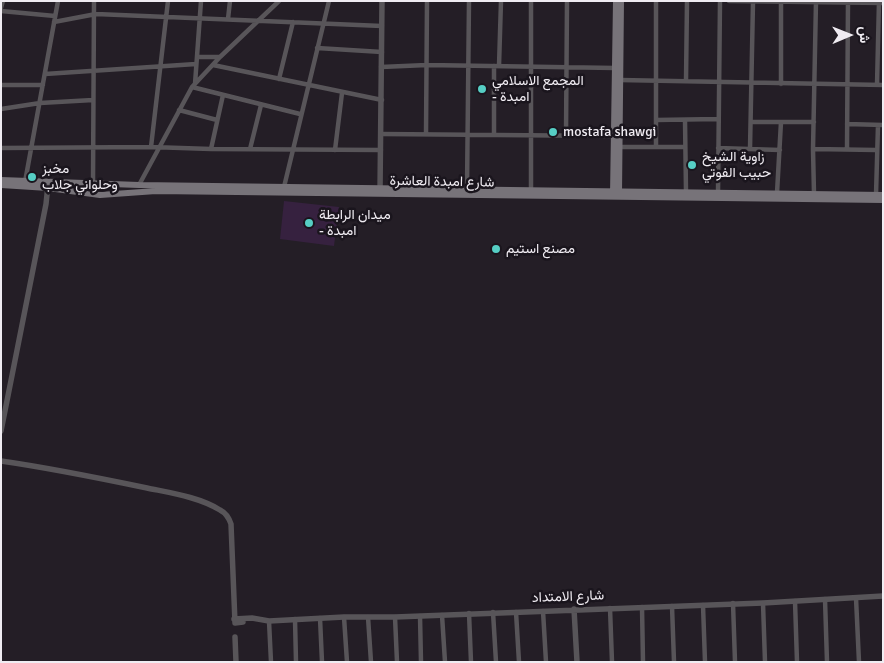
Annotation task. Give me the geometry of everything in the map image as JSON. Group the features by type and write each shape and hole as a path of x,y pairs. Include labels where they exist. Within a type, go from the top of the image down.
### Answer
{"main road":[{"path":"616,1 620,80 620,147 616,194"},
{"path":"616,194 614,136 615,68 621,1"},
{"name":"شارع امبدة العاشرة","path":"1,180 48,185 100,195 156,191 467,189 616,194 686,192 879,195"},
{"name":"شارع امبدة العاشرة","path":"1,185 25,183"},
{"name":"شارع امبدة العاشرة","path":"48,185 284,187 883,200"}],"street":[{"path":"3,1 1,10 55,16"},
{"path":"25,183 58,1"},
{"path":"93,184 94,1"},
{"path":"151,147 168,1"},
{"path":"194,86 201,1"},
{"path":"228,19 230,1"},
{"path":"138,185 194,86 220,57 280,1"},
{"path":"284,187 300,114 329,1"},
{"path":"380,190 382,1"},
{"path":"426,134 427,1"},
{"path":"467,189 469,1"},
{"path":"494,135 501,1"},
{"path":"531,1 531,190"},
{"path":"566,136 567,1"},
{"path":"656,1 656,147"},
{"path":"686,81 687,1"},
{"path":"718,193 720,1"},
{"path":"620,80 880,85 880,2 729,1"},
{"path":"750,149 753,2"},
{"path":"781,2 781,84"},
{"path":"814,194 816,2"},
{"path":"847,149 848,2"},
{"path":"54,22 94,14 382,26"},
{"path":"279,80 293,22"},
{"path":"317,48 382,52"},
{"path":"197,57 220,57"},
{"path":"45,74 196,64"},
{"path":"213,65 307,86 382,100"},
{"path":"381,67 531,66 615,68"},
{"path":"1,85 43,85"},
{"path":"194,86 300,114"},
{"path":"335,150 342,93"},
{"path":"211,149 223,95"},
{"path":"1,108 40,103 93,100"},
{"path":"250,149 261,105"},
{"path":"179,110 217,120"},
{"path":"656,120 718,119"},
{"path":"685,120 686,192"},
{"path":"751,122 814,122"},
{"path":"777,193 781,122"},
{"path":"847,124 880,125 876,150 879,195"},
{"path":"381,134 614,136"},
{"path":"1,148 159,147 381,150"},
{"path":"620,147 684,147"},
{"path":"718,148 780,150"},
{"path":"814,149 876,150"},
{"path":"1,431 48,185"},
{"name":"شارع الامتداد","path":"1,461 71,472 164,492 198,500 222,511 228,516 231,524 234,621 764,603 883,596"},
{"path":"856,598 859,662"},
{"path":"825,599 827,662"},
{"path":"795,601 797,662"},
{"path":"733,603 735,662"},
{"path":"764,603 766,662"},
{"path":"703,604 704,662"},
{"path":"672,606 674,662"},
{"path":"642,607 644,662"},
{"path":"610,608 612,662"},
{"path":"574,609 577,662"},
{"path":"543,611 546,662"},
{"path":"493,612 496,662"},
{"path":"516,612 519,662"},
{"path":"469,613 471,662"},
{"path":"442,615 445,662"},
{"path":"420,616 421,662"},
{"path":"344,617 347,662"},
{"path":"368,617 371,662"},
{"path":"395,617 397,662"},
{"path":"320,618 322,662"},
{"path":"295,619 296,662"},
{"path":"269,621 271,662"},
{"path":"235,637 236,662"}],"shaded area":[{"name":"ميدان الرابطة - امبدة","path":"284,201 339,207 334,246 280,239"}],"place":[{"name":"المجمع الاسلامي - امبدة","path":"482,89"},
{"name":"mostafa shawgi","path":"553,132"},
{"name":"زاوية الشيخ حبيب الفوتي","path":"692,165"},
{"name":"مخبز وحلواني جلاب","path":"32,177"},
{"name":"ميدان الرابطة - امبدة","path":"309,223"},
{"name":"مصنع استيم","path":"496,249"}]}
